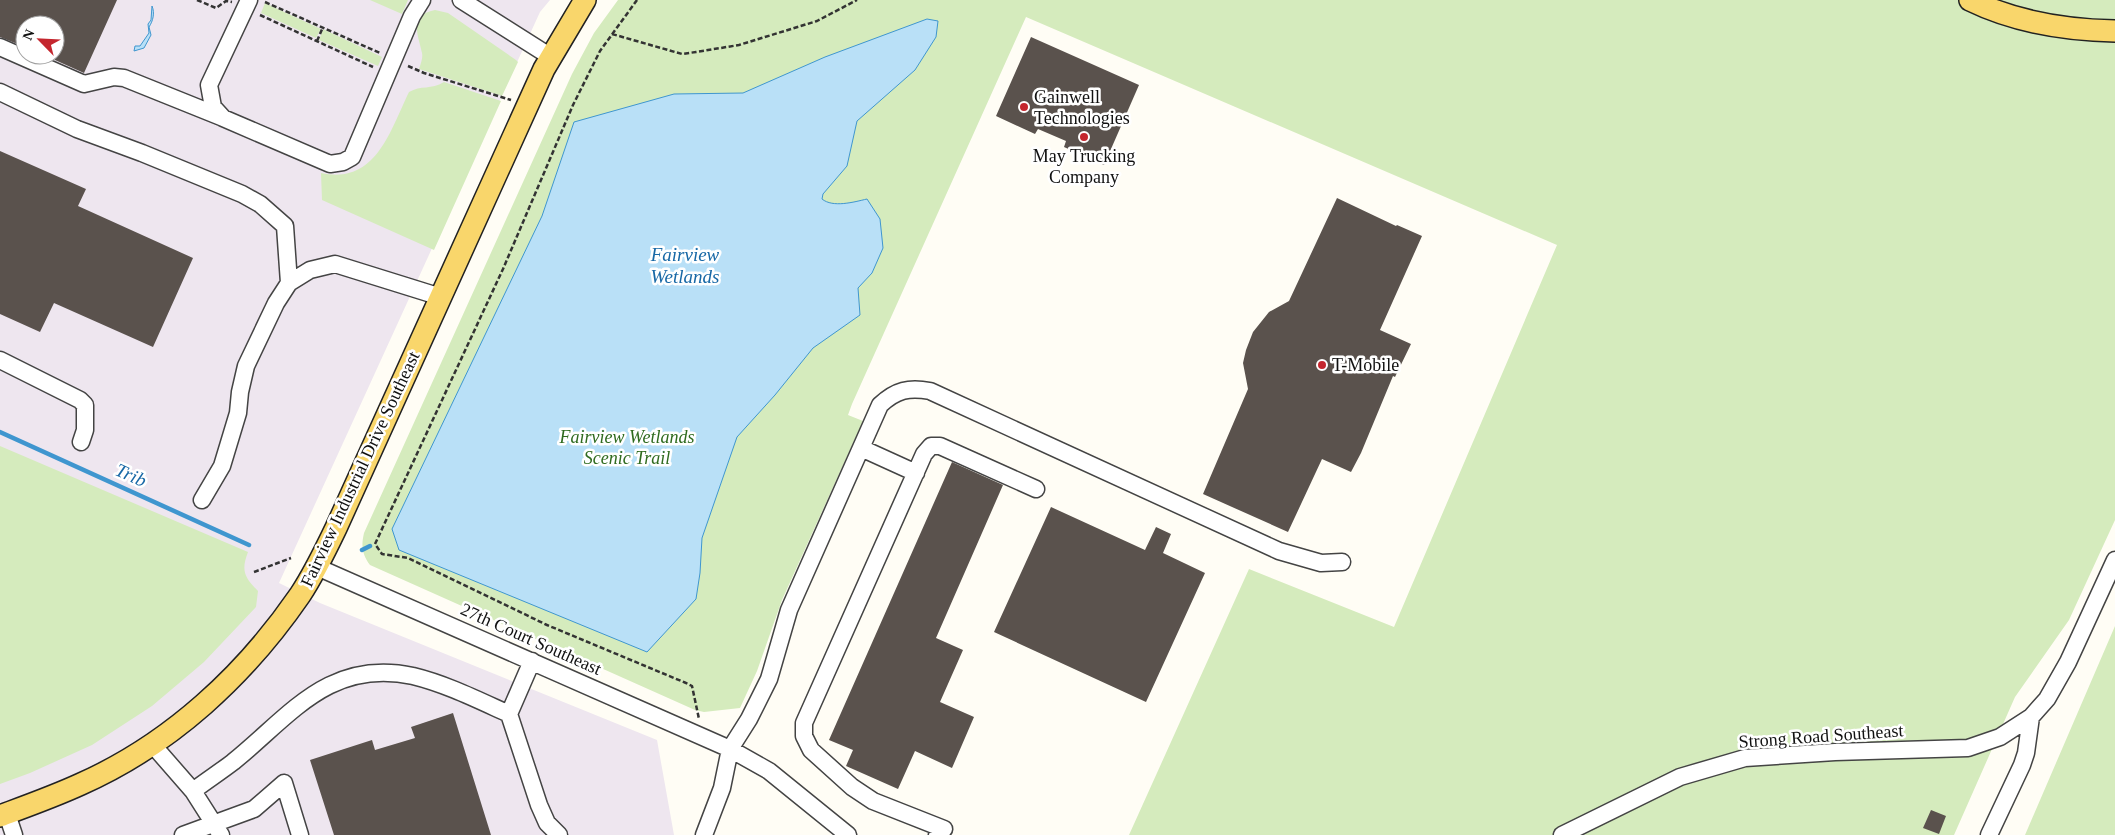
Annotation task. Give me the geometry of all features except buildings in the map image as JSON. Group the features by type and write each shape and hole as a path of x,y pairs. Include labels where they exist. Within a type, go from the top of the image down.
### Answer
{"main road":[{"name":"Fairview Industrial Drive Southeast","path":"3,815 83,784 152,744 200,708 250,659 296,600 317,567 336,528 527,105 551,56 585,0"},
{"path":"1970,0 2000,12 2051,25 2084,30 2115,31"}],"street":[{"path":"0,48 84,84 114,77 124,78 330,164 343,162 352,157 412,16 422,0"},
{"path":"461,0 551,56"},
{"path":"223,118 213,107 209,85 247,4"},
{"path":"0,92 78,129 142,152 242,194 260,204 285,226 289,283"},
{"path":"202,500 222,466 238,413 240,392 246,366 276,303 289,283 310,270 335,264 441,297"},
{"path":"0,360 80,400 85,405 85,430 81,442"},
{"path":"704,835 722,788 730,749 749,719 769,679 789,610 880,405 891,395 904,389 917,388 930,391 1279,551 1322,563 1342,562"},
{"path":"937,835 944,829 873,801 852,787 810,750 804,736 804,723 924,454 931,446 940,446 1036,489"},
{"path":"861,448 916,473"},
{"path":"1989,835 2022,765 2026,753 2031,717 2046,699 2058,680 2115,560"},
{"name":"27th Court Southeast","path":"317,567 730,749 769,771 848,835"},
{"path":"532,662 509,714 539,805 547,823 559,835"},
{"path":"193,791 233,762 299,703 328,685 358,676 385,673 413,676 438,684 509,714"},
{"name":"Strong Road Southeast","path":"1562,835 1680,777 1745,758 1968,748 2000,738 2031,717"},
{"path":"152,744 193,791 218,829"},
{"path":"183,835 218,829 254,809 284,783 300,835"},
{"path":"3,815 14,835"}],"path":[{"path":"197,0 216,8 226,1 247,4"},
{"path":"637,0 600,51 573,105 503,269 375,544 382,554 408,558 547,625 692,686 702,736"},
{"path":"612,34 682,54 738,45 817,21 857,0"},
{"path":"377,69 258,14 265,1 424,73 527,105"},
{"path":"317,41 323,27"},
{"path":"254,572 291,558"}],"shaded area":[{"path":"0,0 550,0 540,12 279,583 320,603 657,740 674,835 0,835"}],"green space":[{"path":"370,0 408,0 402,14"},
{"name":"Fairview Wetlands Scenic Trail","path":"618,0 2115,0 2115,520 2069,620 2015,697 1954,835 1129,835 1249,569 1394,627 1557,245 1026,17 852,404 848,415 863,421 782,600 757,671 740,708 704,712 695,710 370,565 363,550 364,533 572,74 594,33"},
{"path":"265,3 321,29 316,38 261,13"},
{"path":"435,10 448,13 518,62 502,96 419,69 422,55 417,32 418,21 421,16"},
{"path":"323,29 382,57 378,66 319,40"},
{"path":"444,82 501,101 434,250 322,200 321,173 340,175 355,171 368,163 387,138 409,92"},
{"path":"0,446 248,552 244,569 245,573 258,591 256,607 204,662 152,706 92,745 30,773 0,784"},
{"path":"2115,626 2115,835 2025,835"}],"water":[{"path":"152,6 153,17 149,27 151,35 144,48 134,51 135,46 140,46 149,33 148,24 151,20"},
{"name":"Fairview Wetlands","path":"927,19 938,21 936,37 915,70 857,121 847,166 823,194 822,199 838,204 867,199 880,219 883,248 872,273 858,288 860,315 813,348 775,395 737,437 702,538 696,599 647,652 399,550 392,529 542,216 574,122 674,94 743,93 825,57"}],"waterway":[{"name":"Trib","path":"0,432 249,545"},
{"name":"Trib","path":"362,550 370,546"}],"place":[{"name":"Gainwell Technologies","path":"1024,107"},
{"name":"May Trucking Company","path":"1084,137"},
{"name":"T-Mobile","path":"1322,365"}]}
